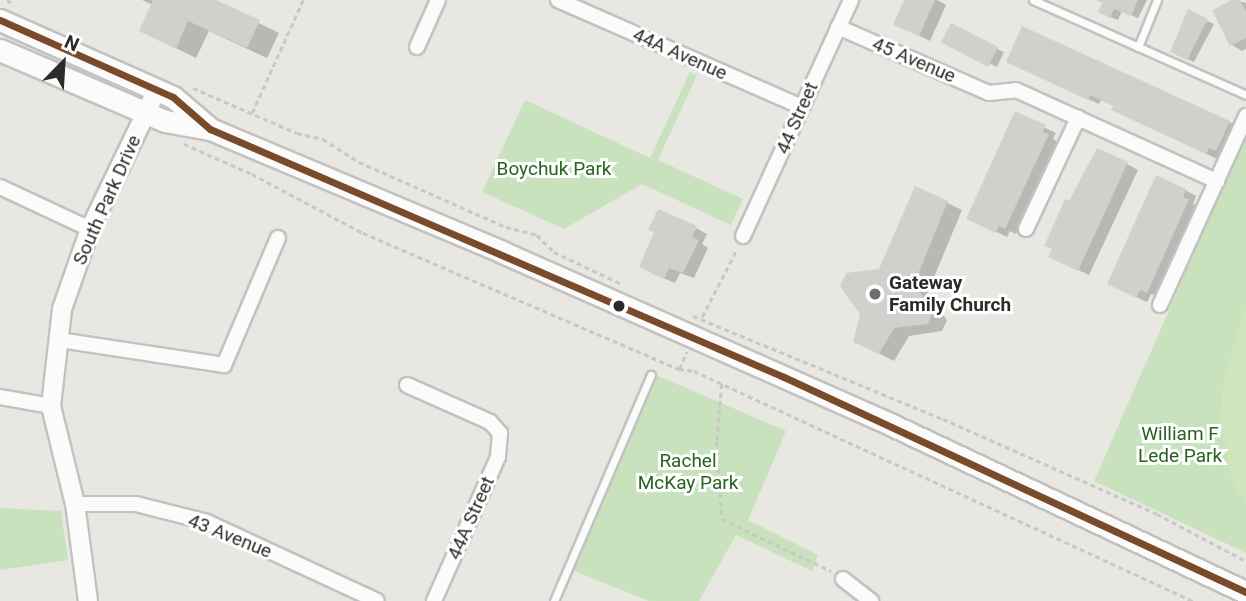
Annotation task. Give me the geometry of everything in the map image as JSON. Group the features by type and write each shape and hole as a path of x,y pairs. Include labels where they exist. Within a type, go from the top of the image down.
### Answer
{"main road":[{"path":"0,5 43,39"},
{"path":"0,20 173,97 210,129"},
{"path":"0,50 146,113 210,129 698,327 1246,592"}],"street":[{"path":"417,47 438,0"},
{"name":"44A Avenue","path":"558,0 802,107"},
{"name":"44 Street","path":"743,236 850,0"},
{"name":"45 Avenue","path":"838,27 989,93 1016,90 1078,118"},
{"name":"South Park Drive","path":"88,601 75,505 51,406 62,309 90,229 157,90"},
{"path":"1160,305 1246,116"},
{"path":"1026,229 1078,118 1217,181"},
{"path":"0,187 90,229"},
{"path":"58,340 224,365 278,237"},
{"name":"44A Street","path":"407,386 490,422 500,433 498,457 434,601"},
{"path":"0,397 51,406"},
{"name":"43 Avenue","path":"75,505 136,504 207,522 377,601"},
{"path":"843,579 871,601"}],"lane":[{"path":"1033,0 1246,95"},
{"path":"1138,47 1157,0"},
{"path":"554,601 652,375"}],"path":[{"path":"303,0 252,113 323,139 359,162 506,227 537,235 554,252 628,286"},
{"path":"182,143 252,174 363,233 679,369 722,383 1193,601"},
{"path":"679,369 743,236"},
{"path":"689,315 698,327 943,419 1157,514 1246,561"},
{"path":"722,383 717,442 722,519 843,579"},
{"path":"1182,596 1182,601"}],"green space":[{"name":"Boychuk Park","path":"690,72 697,75 658,160 743,199 731,225 642,184 564,229 482,192 525,100 650,158"},
{"name":"William F Lede Park","path":"1246,135 1246,553 1094,481"},
{"path":"1244,310 1246,504 1232,481 1221,417 1223,384"},
{"name":"Rachel McKay Park","path":"649,372 786,431 748,520 818,555 812,571 736,535 699,601 649,601 567,568"},
{"path":"0,508 61,511 68,560 0,570"}],"building":[{"path":"153,0 216,0 260,20 247,48 188,21 176,49 139,31"},
{"path":"904,0 935,0 919,36 893,25"},
{"path":"1095,0 1138,0 1131,16 1114,9 1110,18 1098,12 1102,3"},
{"path":"1232,0 1240,0 1246,11 1246,38 1230,46 1212,10"},
{"path":"1188,9 1208,19 1187,60 1170,52"},
{"path":"951,23 998,47 988,67 941,43"},
{"path":"1022,26 1230,121 1216,151 1209,148 1206,154 1111,110 1113,106 1090,95 1088,100 1006,62"},
{"path":"1015,111 1046,125 1043,132 1049,134 1005,229 999,226 996,233 966,219"},
{"path":"1097,148 1128,162 1078,271 1048,257 1052,249 1044,246 1065,199 1069,201"},
{"path":"1156,175 1186,189 1183,197 1189,199 1147,293 1140,290 1136,298 1107,284"},
{"path":"915,186 948,201 914,284 933,311 928,324 894,328 879,354 853,342 860,314 840,286 846,273 879,269"},
{"path":"658,209 697,226 692,237 699,240 683,273 669,268 664,279 639,267 654,232 648,230"}],"transit line":[{"path":"0,20 173,97 210,129 784,377 1246,592"}],"place":[{"name":"Gateway Family Church","path":"875,294"}]}
